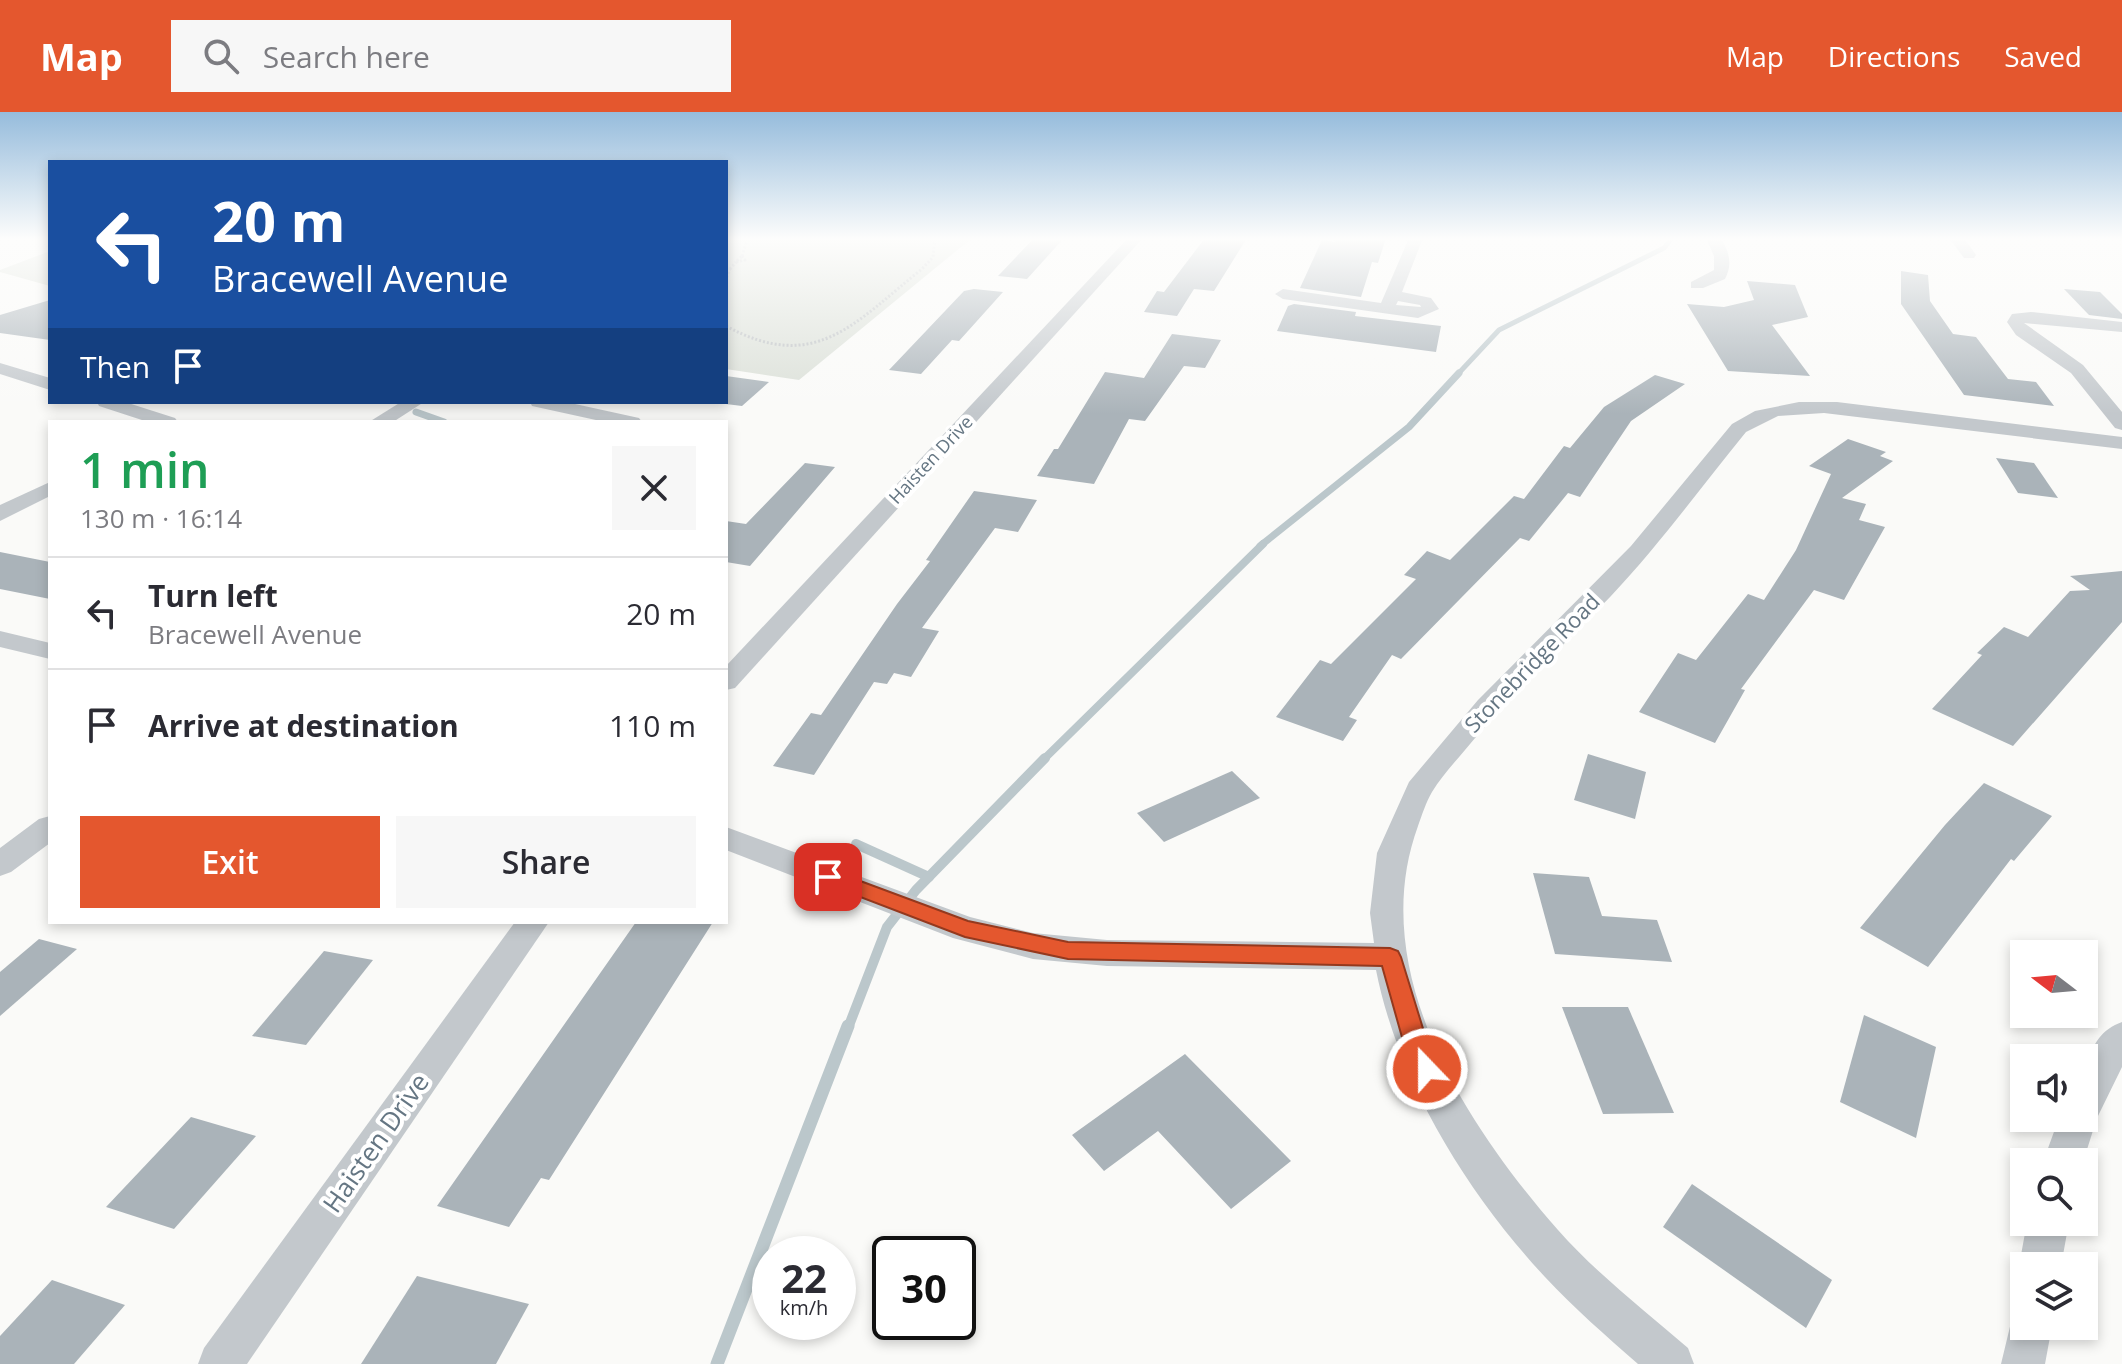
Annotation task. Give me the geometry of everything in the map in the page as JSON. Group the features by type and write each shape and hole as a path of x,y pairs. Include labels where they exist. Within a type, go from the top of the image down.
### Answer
{"street":[{"name":"Haisten Drive","path":"728,680 1082,296"},
{"path":"1315,296 1390,302 1392,296"},
{"path":"2122,327 2031,317 2018,318 2015,322 2022,331 2077,369 2122,424"},
{"path":"0,368 48,383"},
{"path":"112,404 162,420"},
{"path":"383,420 411,404"},
{"path":"548,404 623,420"},
{"name":"Stonebridge Road","path":"1672,1364 1546,1247 1500,1190 1465,1140 1417,1048 1390,957 1387,907 1390,864 1400,826 1416,793 1481,711 1630,563 1739,428 1750,420 1786,408 1837,408 2122,443"},
{"path":"0,514 48,489"},
{"path":"0,639 48,651"},
{"path":"0,864 48,828"},
{"path":"728,839 931,916 1003,939 1068,951 1390,957"},
{"name":"Haisten Drive","path":"220,1364 532,924"},
{"path":"2098,1077 2122,1037"},
{"path":"2023,1364 2027,1340"}],"path":[{"path":"728,327 747,338 778,345 823,343 838,336 888,296"}],"shaded area":[{"path":"728,296 901,296 799,380 728,369"}],"building":[{"path":"959,296 999,296 959,341 952,340 921,374 889,370"},
{"path":"1154,296 1189,296 1177,316 1144,312"},
{"path":"1753,296 1800,296 1808,317 1772,325 1810,376 1728,371 1687,304 1724,307 1754,300"},
{"path":"1901,296 1930,296 1953,334 1976,337 2008,379 2036,382 2054,406 1964,395 1901,304"},
{"path":"2071,296 2104,296 2122,314 2122,319 2089,315"},
{"path":"48,301 48,340 0,333 0,315"},
{"path":"1294,304 1356,312 1355,316 1441,326 1436,352 1277,331 1288,306"},
{"path":"1172,334 1221,340 1205,368 1184,366 1145,421 1129,419 1094,484 1037,476 1054,449 1058,449 1105,372 1144,378"},
{"path":"1655,375 1685,384 1631,421 1580,497 1568,493 1529,541 1520,538 1401,659 1392,655 1349,717 1357,720 1343,741 1276,717 1320,660 1331,664 1416,579 1404,575 1427,551 1450,560 1514,496 1524,499 1564,446 1570,448 1604,407"},
{"path":"728,376 769,382 742,406 726,404"},
{"path":"1848,439 1886,452 1880,456 1893,461 1842,498 1866,504 1859,520 1885,527 1844,600 1814,590 1741,689 1745,690 1715,743 1639,712 1678,653 1696,660 1748,594 1764,600 1796,550 1831,474 1809,466"},
{"path":"1996,458 2034,463 2058,498 2018,493"},
{"path":"805,463 835,467 750,566 728,562 728,521 746,524"},
{"path":"974,491 1037,500 1018,532 995,528 922,628 939,631 911,677 894,673 887,684 874,682 814,775 773,766 811,713 821,715 930,561 926,560"},
{"path":"0,552 48,562 48,599 0,589"},
{"path":"2122,571 2122,622 2013,746 1932,709 1982,655 1977,653 2004,627 2028,637 2070,591 2090,590 2070,576"},
{"path":"1588,754 1646,772 1635,819 1574,800"},
{"path":"1232,771 1260,798 1164,842 1137,813"},
{"path":"1984,783 2052,816 2014,861 2011,859 1928,967 1860,928"},
{"path":"1533,873 1589,877 1602,916 1657,920 1672,962 1555,954"},
{"path":"635,924 712,924 549,1180 541,1178 509,1227 437,1206"},
{"path":"39,939 77,949 0,1016 0,972"},
{"path":"324,951 373,960 306,1045 252,1036"},
{"path":"1562,1007 1628,1007 1674,1113 1603,1114"},
{"path":"1864,1015 1936,1047 1916,1138 1840,1102"},
{"path":"1185,1054 1291,1161 1231,1209 1158,1131 1104,1171 1072,1135"},
{"path":"191,1117 256,1136 174,1229 106,1207"},
{"path":"1692,1184 1832,1280 1806,1328 1663,1227"},
{"path":"417,1276 529,1304 496,1364 361,1364"},
{"path":"52,1280 125,1305 74,1364 0,1364 0,1336"}],"waterway":[{"path":"1457,375 1499,330 1567,296"},
{"path":"1260,546 1409,427 1459,373"},
{"path":"416,412 438,420"},
{"path":"1044,759 1263,544"},
{"path":"929,877 1044,759"},
{"path":"856,844 929,877"},
{"path":"848,1028 887,927 929,877"},
{"path":"717,1364 848,1026"}],"route":[{"path":"828,877 965,929 1033,946 1068,951 1390,957 1417,1048 1427,1069"}]}
